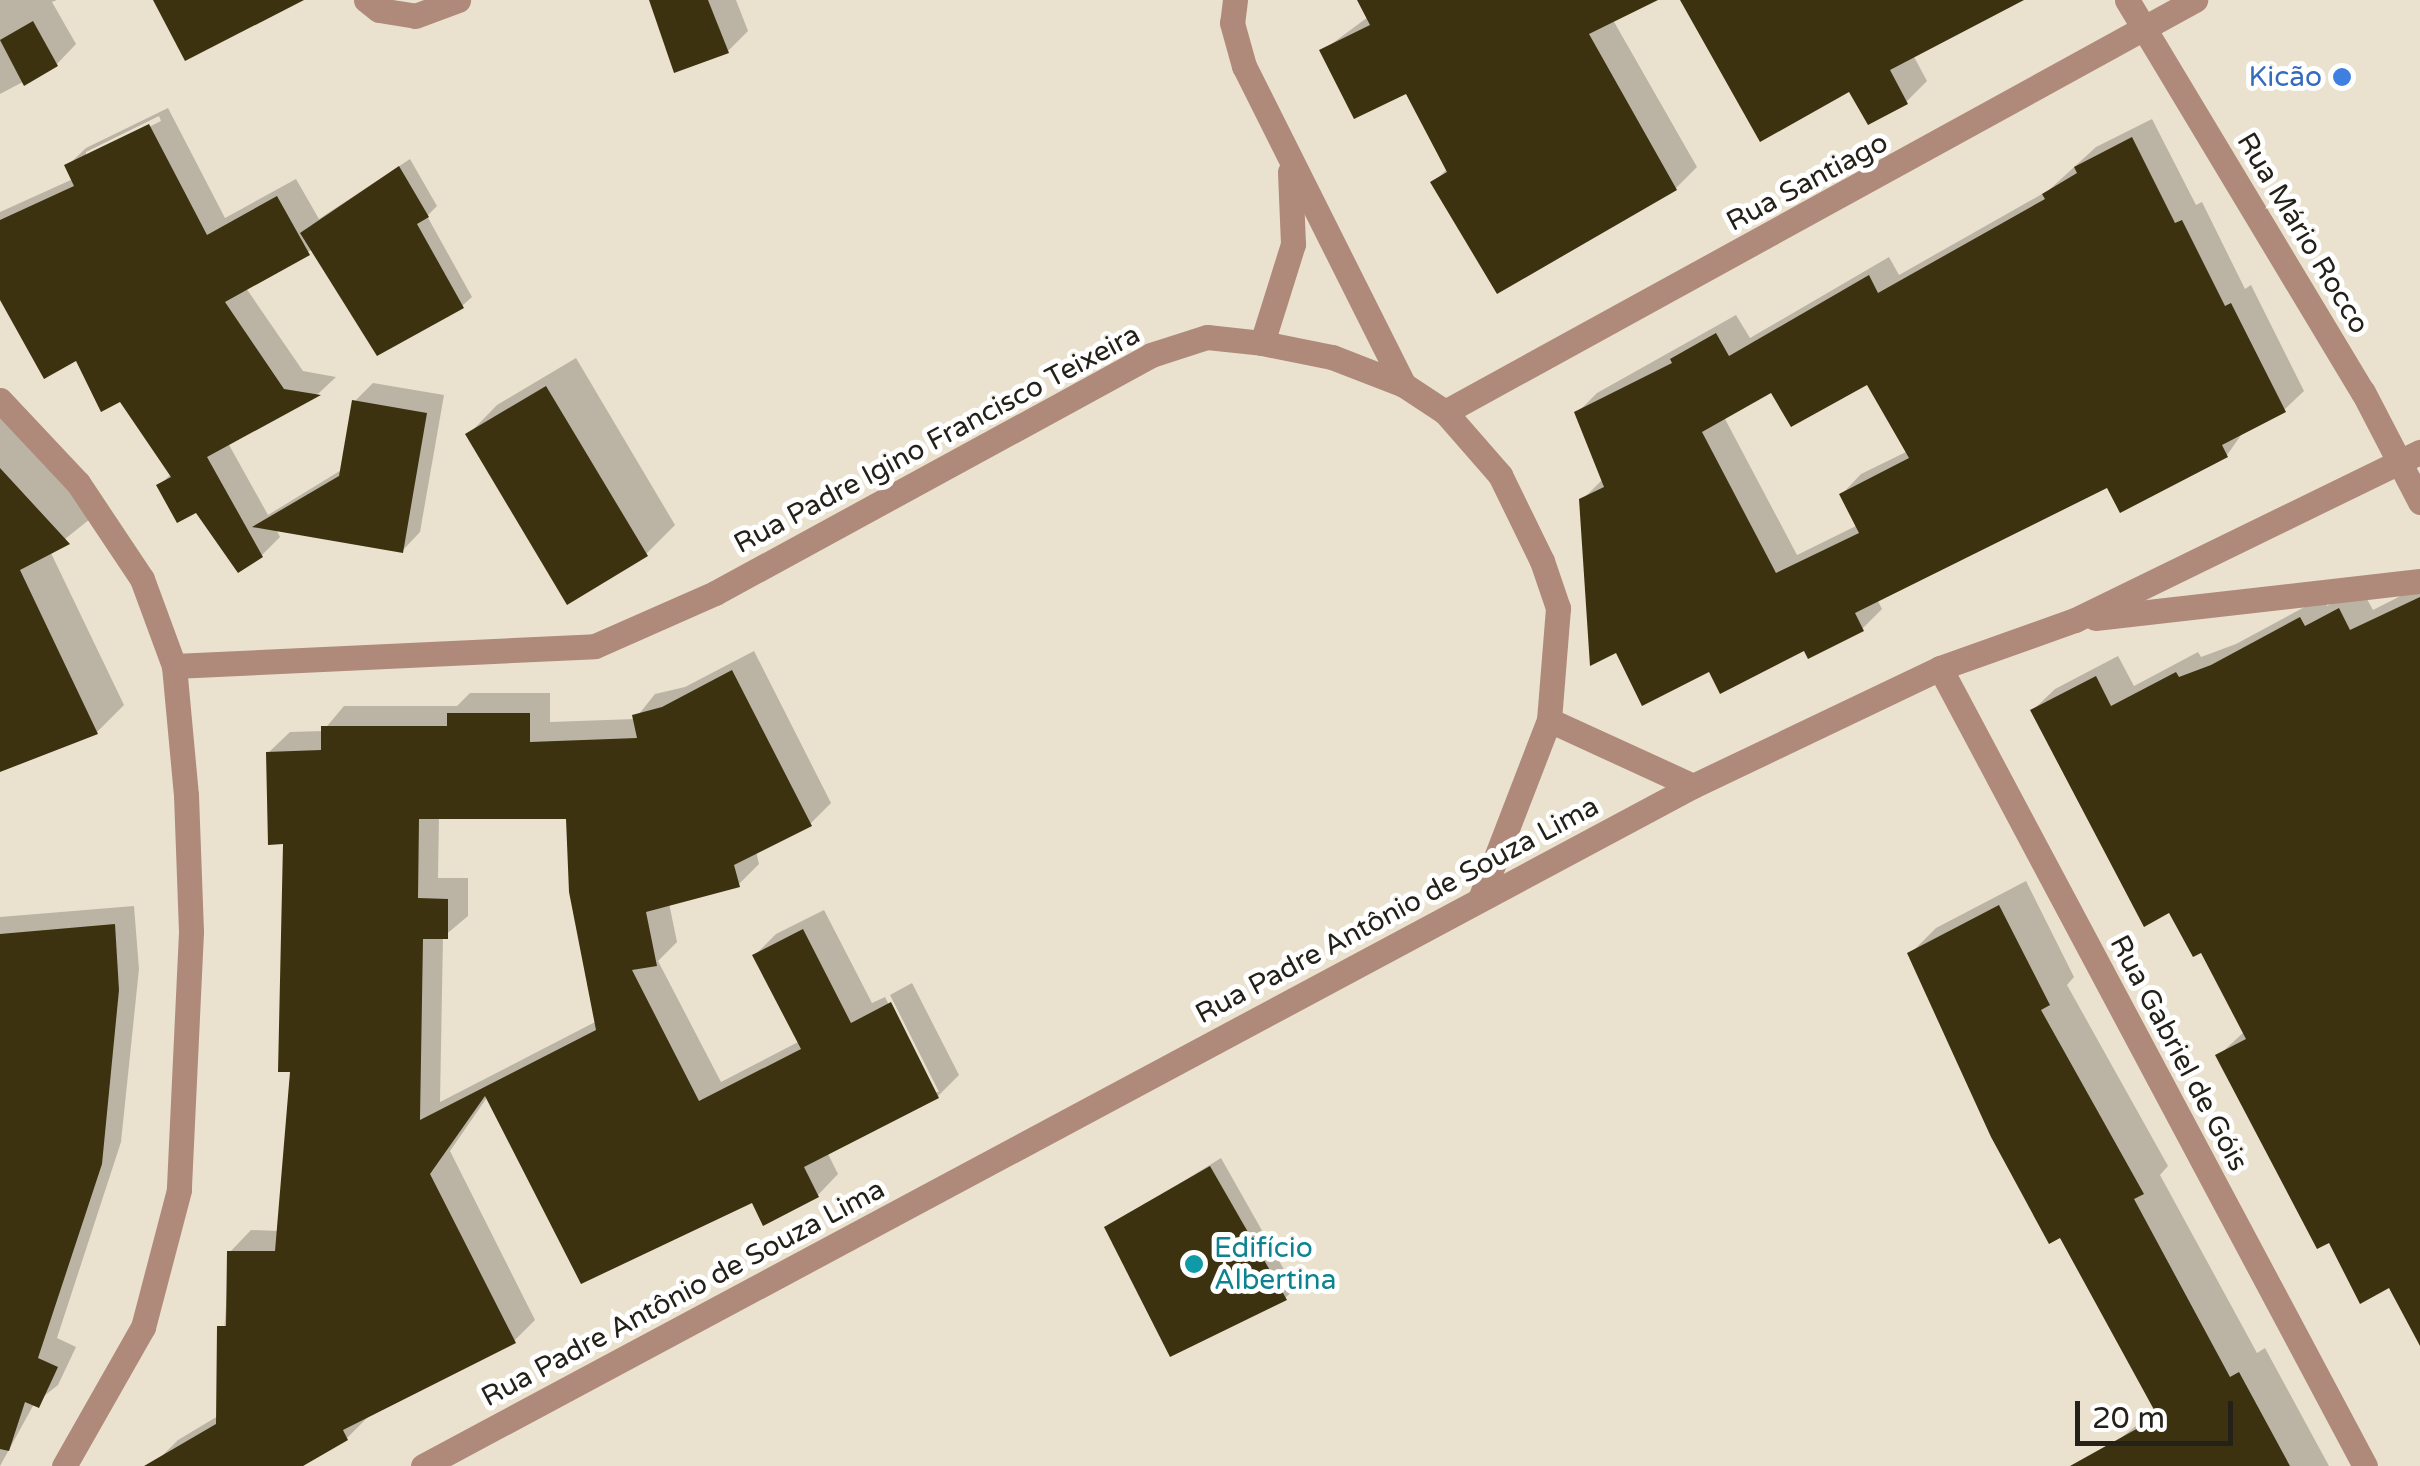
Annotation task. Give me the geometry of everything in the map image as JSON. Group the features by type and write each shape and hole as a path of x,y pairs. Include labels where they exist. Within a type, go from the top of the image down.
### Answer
{"street":[{"path":"372,5 415,16 458,0"},
{"path":"1235,0 1232,23 1244,66 1404,385"},
{"name":"Rua Mário Rocco","path":"2127,0 2409,457 2420,502"},
{"name":"Rua Santiago","path":"1446,412 2195,0"},
{"path":"1262,343 1293,244 1290,162"},
{"name":"Rua Padre Igino Francisco Teixeira","path":"174,666 595,646 715,593 1151,355 1207,338 1262,343 1332,357 1404,385 1446,412 1479,446 1523,514 1558,608 1549,720 1480,900"},
{"path":"0,400 78,483 142,579 174,666 191,932 178,1190 143,1327 64,1466"},
{"name":"Rua Padre Antônio de Souza Lima","path":"423,1466 1693,786 1940,668 2076,620 2409,457"},
{"path":"2076,620 2420,580"},
{"name":"Rua Gabriel de Góis","path":"1940,668 2365,1466"},
{"path":"1549,720 1693,786"}],"building":[{"path":"153,0 304,0 185,61"},
{"path":"649,0 708,0 729,53 674,73"},
{"path":"1357,0 1658,0 1589,34 1677,190 1497,294 1430,182 1447,172 1406,94 1354,119 1319,50 1370,25"},
{"path":"1680,0 2024,0 1890,70 1908,104 1868,125 1849,92 1760,142"},
{"path":"33,21 58,66 24,86 0,40"},
{"path":"149,124 207,235 277,196 310,255 225,302 284,389 321,395 207,457 263,557 238,573 196,513 177,523 156,485 171,477 120,402 101,412 76,361 44,379 0,300 0,220 74,186 64,165"},
{"path":"2132,137 2175,223 2182,220 2225,306 2231,303 2286,412 2222,445 2228,457 2120,513 2107,488 1855,613 1864,631 1808,659 1804,651 1720,694 1709,672 1642,706 1616,653 1590,666 1579,499 1604,487 1574,412 1672,363 1670,359 1716,333 1729,356 1869,275 1878,293 2045,199 2042,194 2077,173 2074,167","holes":["1867,385 1909,458 1839,494 1859,533 1776,573 1702,432 1771,393 1791,427"]},
{"path":"399,166 429,217 417,224 464,308 377,356 300,233"},
{"path":"546,386 648,556 567,605 465,434"},
{"path":"352,400 427,413 403,553 252,527 339,476"},
{"path":"0,468 70,544 20,570 98,734 0,772"},
{"path":"2420,597 2420,1346 2389,1288 2360,1304 2329,1243 2317,1249 2215,1055 2246,1039 2201,953 2193,957 2169,913 2144,927 2030,710 2096,676 2111,706 2176,672 2179,677 2211,665 2300,617 2305,626 2339,608 2350,630"},
{"path":"732,670 812,826 734,865 740,887 646,912 657,966 632,970 699,1101 801,1049 752,955 803,929 851,1023 891,1002 939,1098 804,1167 819,1197 763,1226 752,1203 581,1284 485,1096 430,1174 516,1343 343,1430 348,1440 303,1466 144,1466 216,1424 217,1326 226,1326 227,1251 275,1251 290,1072 278,1072 283,844 268,845 266,752 321,750 321,726 447,726 447,713 530,713 530,742 637,738 632,715 662,707","holes":["419,819 566,819 569,892 596,1030 420,1120 423,939 448,939 448,899 418,898"]},
{"path":"1999,905 2050,1005 2041,1010 2144,1194 2134,1199 2230,1377 2239,1372 2290,1466 2070,1466 2158,1417 2060,1238 2049,1244 1991,1137 1907,953"},
{"path":"115,924 119,990 102,1164 38,1358 58,1367 39,1408 25,1402 9,1451 0,1449 0,934"},
{"name":"Edifício Albertina","path":"1210,1166 1287,1300 1170,1357 1104,1227"}],"place":[{"name":"Kicão","path":"2342,77"},
{"name":"Edifício Albertina","path":"1194,1264"}]}
